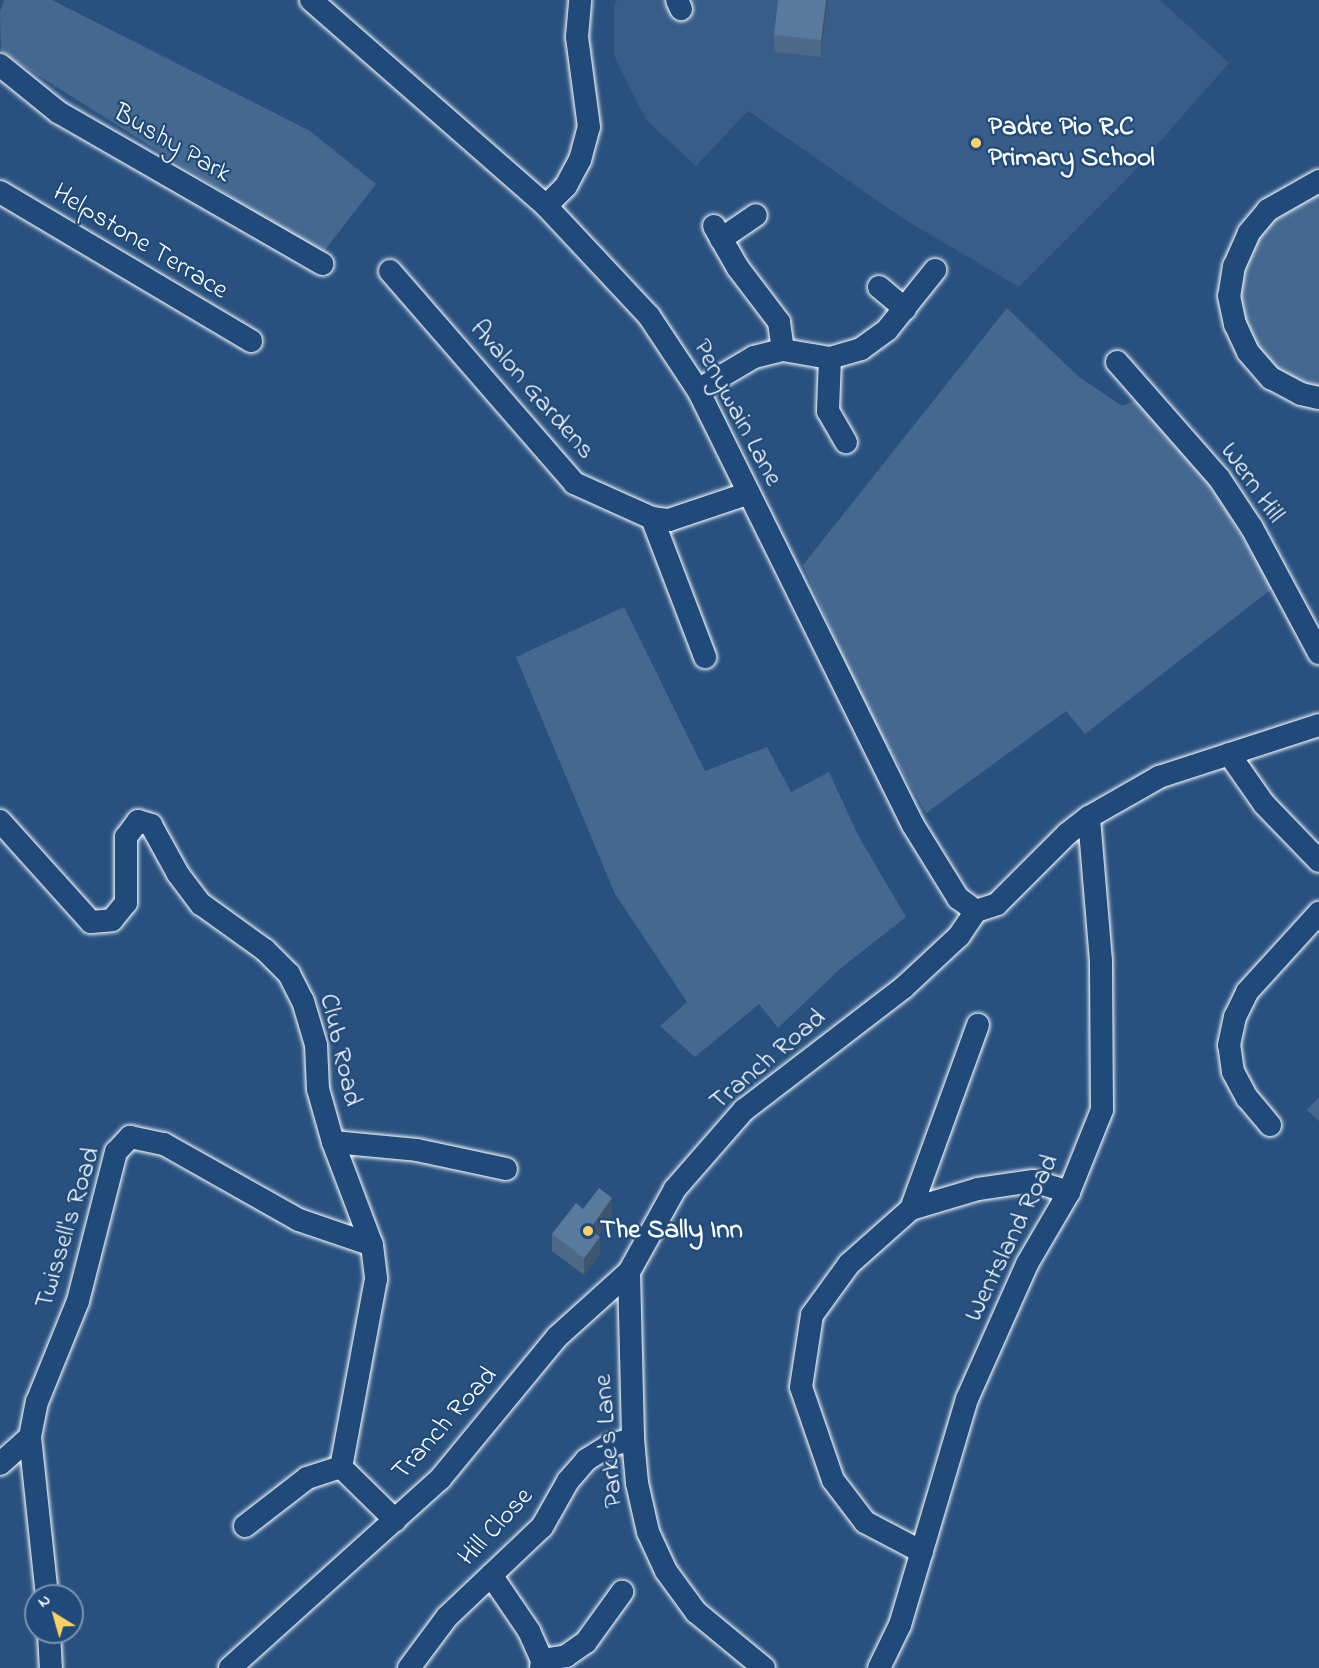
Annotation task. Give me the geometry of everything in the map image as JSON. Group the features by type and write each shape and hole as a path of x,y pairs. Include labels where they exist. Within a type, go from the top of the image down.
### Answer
{"street":[{"name":"Penywain Lane","path":"311,0 546,206 649,316 698,390 913,825 958,898 976,910"},
{"path":"546,206 566,186 580,160 589,127 577,37 580,0"},
{"name":"Bushy Park","path":"0,65 58,112 322,264"},
{"path":"1319,181 1268,210 1249,233 1234,266 1229,296 1235,324 1248,352 1271,378 1301,394 1319,398"},
{"name":"Helpstone Terrace","path":"0,192 251,341"},
{"path":"756,215 717,232 738,268 779,322 783,350"},
{"path":"698,390 754,357 783,350 830,358 861,349 886,330 935,270"},
{"name":"Avalon Gardens","path":"390,271 574,483 652,518 669,520 749,493"},
{"path":"879,287 905,309"},
{"path":"830,358 828,411 846,442"},
{"name":"Wern Hill","path":"1117,362 1219,478 1252,528 1319,653"},
{"path":"652,518 705,657"},
{"path":"976,910 997,904 1066,834 1089,817 1159,777 1319,725"},
{"path":"1229,754 1264,804 1319,861"},
{"name":"Wentsland Road","path":"879,1668 900,1625 967,1399 1027,1264 1069,1192 1102,1110 1101,961 1089,817"},
{"name":"Club Road","path":"0,821 91,922 112,920 126,903 126,837 138,821 151,825 178,874 201,904 265,950 289,974 303,1001 316,1045 318,1089 333,1142 372,1245 376,1280 341,1467"},
{"name":"Tranch Road","path":"230,1668 440,1479 557,1337 628,1272 675,1189 744,1110 903,988 959,936 976,910"},
{"path":"1270,1125 1247,1098 1233,1072 1229,1045 1235,1017 1247,992 1319,913"},
{"path":"910,1209 978,1025"},
{"name":"Twissell's Road","path":"46,1584 30,1437 37,1402 78,1301 116,1152 130,1137 164,1144 299,1220 372,1245"},
{"path":"333,1142 417,1150 506,1169"},
{"path":"922,1552 865,1522 833,1480 801,1387 812,1315 849,1264 910,1209 978,1189 1033,1181 1069,1192"},
{"name":"Parke's Lane","path":"628,1272 633,1439 637,1483 648,1532 666,1571 696,1612 764,1668"},
{"path":"0,1464 30,1437"},
{"name":"Hill Close","path":"409,1668 447,1617 542,1527 568,1480 586,1460 608,1446 633,1439"},
{"path":"245,1526 307,1478 341,1467 394,1520"},
{"path":"492,1575 530,1631 541,1664 567,1656 586,1642 622,1592"},
{"path":"50,1644 51,1668"}],"shaded area":[{"path":"4,0 52,0 310,131 376,184 322,254 1,52 0,11"},
{"name":"Padre Pio R.C Primary School","path":"617,0 1160,0 1229,63 1128,178 1019,287 902,218 748,111 696,166 647,121 630,89 614,55 614,6"},
{"path":"1319,193 1319,387 1282,374 1260,348 1246,324 1240,289 1246,258 1274,216"},
{"path":"1007,308 1079,377 1122,406 1139,399 1208,480 1273,588 1085,734 1066,711 926,813 861,699 803,565"},
{"path":"624,607 705,771 767,747 791,792 829,772 858,835 906,917 841,968 778,1028 759,1004 695,1057 660,1026 687,1002 615,894 516,657"},
{"path":"1319,1097 1319,1121 1307,1110"}],"building":[{"path":"778,0 826,0 821,40 774,35"},
{"path":"599,1188 612,1198 590,1229 600,1237 584,1258 552,1234 576,1203 583,1209"}],"place":[{"name":"Padre Pio R.C Primary School","path":"976,143"},
{"name":"The Sally Inn","path":"588,1231"}]}
